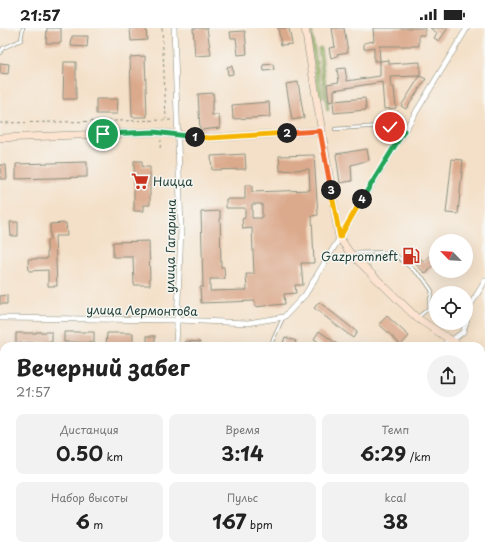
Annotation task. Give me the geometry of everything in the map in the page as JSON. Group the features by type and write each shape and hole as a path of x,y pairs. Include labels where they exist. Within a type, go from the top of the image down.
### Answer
{"main road":[{"path":"305,28 320,131 340,237 350,253 417,318 448,342"},
{"path":"0,138 154,132 210,138 320,131"}],"street":[{"name":"улица Гагарина","path":"174,28 181,230 176,342"},
{"path":"284,317 305,295 467,28"},
{"path":"473,301 485,281"},
{"name":"улица Лермонтова","path":"0,318 178,320 248,323 284,317"},
{"path":"448,342 464,330"}],"lane":[{"path":"0,53 3,48 21,40 23,28"},
{"path":"335,129 382,126 404,131"},
{"path":"350,253 392,252 423,278 432,291 428,309 417,318"},
{"path":"272,342 284,317"}],"path":[{"path":"162,28 166,120"},
{"path":"0,123 178,120"}],"green space":[{"path":"312,36 322,98 319,96 310,38"},
{"path":"321,47 329,110 327,111 318,48"}],"building":[{"path":"47,28 61,28 61,43 46,43"},
{"path":"130,28 146,28 147,40 131,41"},
{"path":"193,28 207,28 211,55 195,56"},
{"path":"278,28 289,28 292,44 281,45"},
{"path":"332,28 344,28 348,52 337,54 338,56 331,58 329,48 335,47"},
{"path":"373,28 425,28 425,35 419,35 419,46 379,46 380,61 374,61 374,47 364,49 364,43 374,41"},
{"path":"430,28 448,28 439,41 434,38 437,33"},
{"path":"245,31 247,54 238,55 236,38 231,38 230,32"},
{"path":"72,36 88,36 87,47 71,46"},
{"path":"145,56 147,117 132,117 130,57"},
{"path":"389,60 389,64 420,62 420,76 390,77 391,87 394,87 396,108 384,109 382,82 334,90 334,101 365,98 366,110 334,113 333,101 329,102 327,84 339,82 337,69 345,68 347,81 380,76 380,61"},
{"path":"64,62 76,62 76,99 63,99"},
{"path":"0,63 9,64 8,74 0,73"},
{"path":"273,64 274,70 264,71 263,65"},
{"path":"232,66 233,74 228,75 227,67"},
{"path":"420,76 426,79 406,109 401,106"},
{"path":"298,82 304,118 292,120 286,84"},
{"path":"213,93 214,102 212,102 212,115 219,115 220,128 200,130 198,94"},
{"path":"96,99 118,99 117,114 96,114"},
{"path":"269,102 270,117 233,119 232,105"},
{"path":"367,149 369,160 351,165 352,181 340,183 336,154"},
{"path":"245,154 246,169 212,170 211,156"},
{"path":"314,155 318,215 312,216 314,263 301,263 303,285 295,285 296,293 284,294 285,304 255,307 255,301 201,303 200,287 203,287 201,212 220,211 221,267 224,267 225,279 210,279 210,291 247,290 246,274 254,274 252,228 243,229 242,219 245,218 245,208 226,208 226,199 245,199 245,185 252,185 252,192 310,190 309,169 280,171 279,156","holes":["252,204 262,204 262,218 252,218"]},
{"path":"452,159 463,160 458,214 446,213"},
{"path":"134,161 142,161 142,167 150,167 150,205 144,205 144,211 134,211"},
{"path":"87,162 87,177 16,179 16,164"},
{"path":"0,165 6,165 7,179 0,179"},
{"path":"10,222 18,222 18,236 11,236"},
{"path":"66,223 67,236 55,236 57,286 48,286 48,270 29,271 28,259 47,259 47,240 50,240 50,224"},
{"path":"149,241 150,285 134,285 133,257 113,257 113,242"},
{"path":"413,247 418,253 416,255 424,262 429,256 429,270 426,274 412,261 410,263 404,257"},
{"path":"7,295 7,304 0,304 0,296"},
{"path":"319,302 357,332 353,338 314,308"},
{"path":"387,316 409,336 404,342 398,342 379,324"},
{"path":"319,331 334,342 318,342 314,339"},
{"path":"52,332 52,342 16,342 16,333"},
{"path":"64,332 94,332 94,342 64,342"},
{"path":"107,333 133,333 133,342 106,342"},
{"path":"147,336 155,336 155,342 147,342"},
{"path":"285,337 296,341 296,342 283,342"}],"place":[{"name":"Ницца","path":"140,181"},
{"name":"Gazpromneft","path":"411,256"}],"route":[{"path":"103,134 154,132 210,138 320,131 340,237 404,131 390,127"}]}
